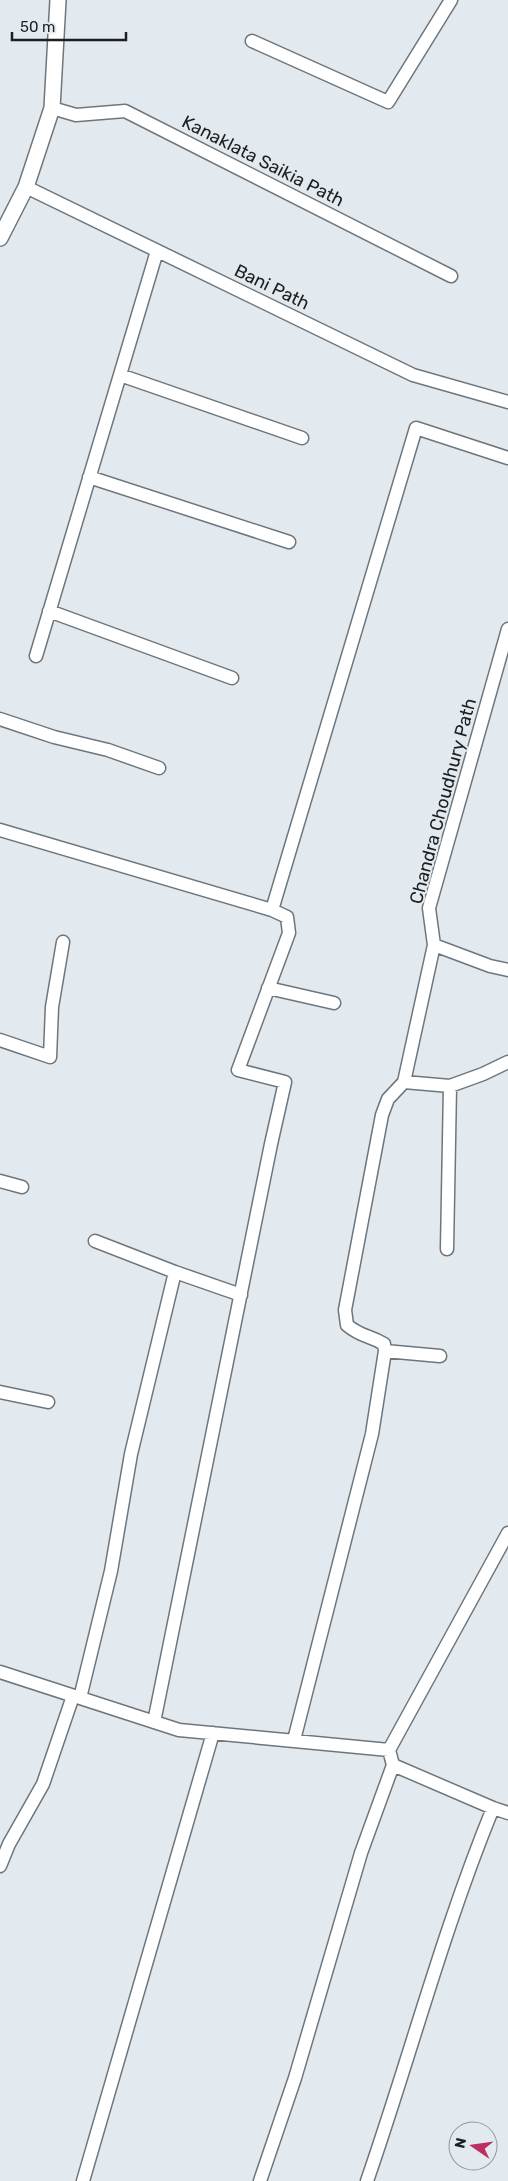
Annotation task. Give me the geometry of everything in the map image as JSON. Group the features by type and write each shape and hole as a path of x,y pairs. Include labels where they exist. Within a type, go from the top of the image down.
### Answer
{"street":[{"path":"0,238 26,187 52,108 58,0"},
{"path":"252,40 388,102 451,0"},
{"name":"Kanaklata Saikia Path","path":"52,108 76,115 125,110 451,276"},
{"name":"Bani Path","path":"26,187 413,374 508,402"},
{"path":"36,656 157,251"},
{"path":"120,376 302,438"},
{"path":"272,910 416,428 508,458"},
{"path":"89,477 289,542"},
{"path":"49,611 232,678"},
{"name":"Chandra Choudhury Path","path":"404,1082 434,945 429,908 508,629"},
{"path":"0,719 54,737 108,750 159,768"},
{"path":"0,830 272,910 287,917 289,933 238,1070 285,1082 154,1722"},
{"path":"0,1040 50,1057 52,1007 63,942"},
{"path":"434,945 490,966 508,970"},
{"path":"268,988 334,1003"},
{"path":"294,1740 372,1434 385,1352 384,1344 358,1335 346,1325 345,1310 382,1115 388,1099 404,1082 450,1086 483,1074 508,1062"},
{"path":"447,1249 450,1086"},
{"path":"0,1181 22,1187"},
{"path":"95,1241 175,1272 241,1294"},
{"path":"0,1866 43,1784 77,1697 111,1570 131,1454 175,1272"},
{"path":"385,1352 440,1356"},
{"path":"0,1392 48,1402"},
{"path":"260,2181 295,2078 361,1853 393,1765 389,1750 508,1533"},
{"path":"0,1672 179,1730 389,1750"},
{"path":"83,2181 213,1733"},
{"path":"393,1765 508,1813"},
{"path":"367,2181 391,2111 420,2012 467,1872 493,1808"}]}
